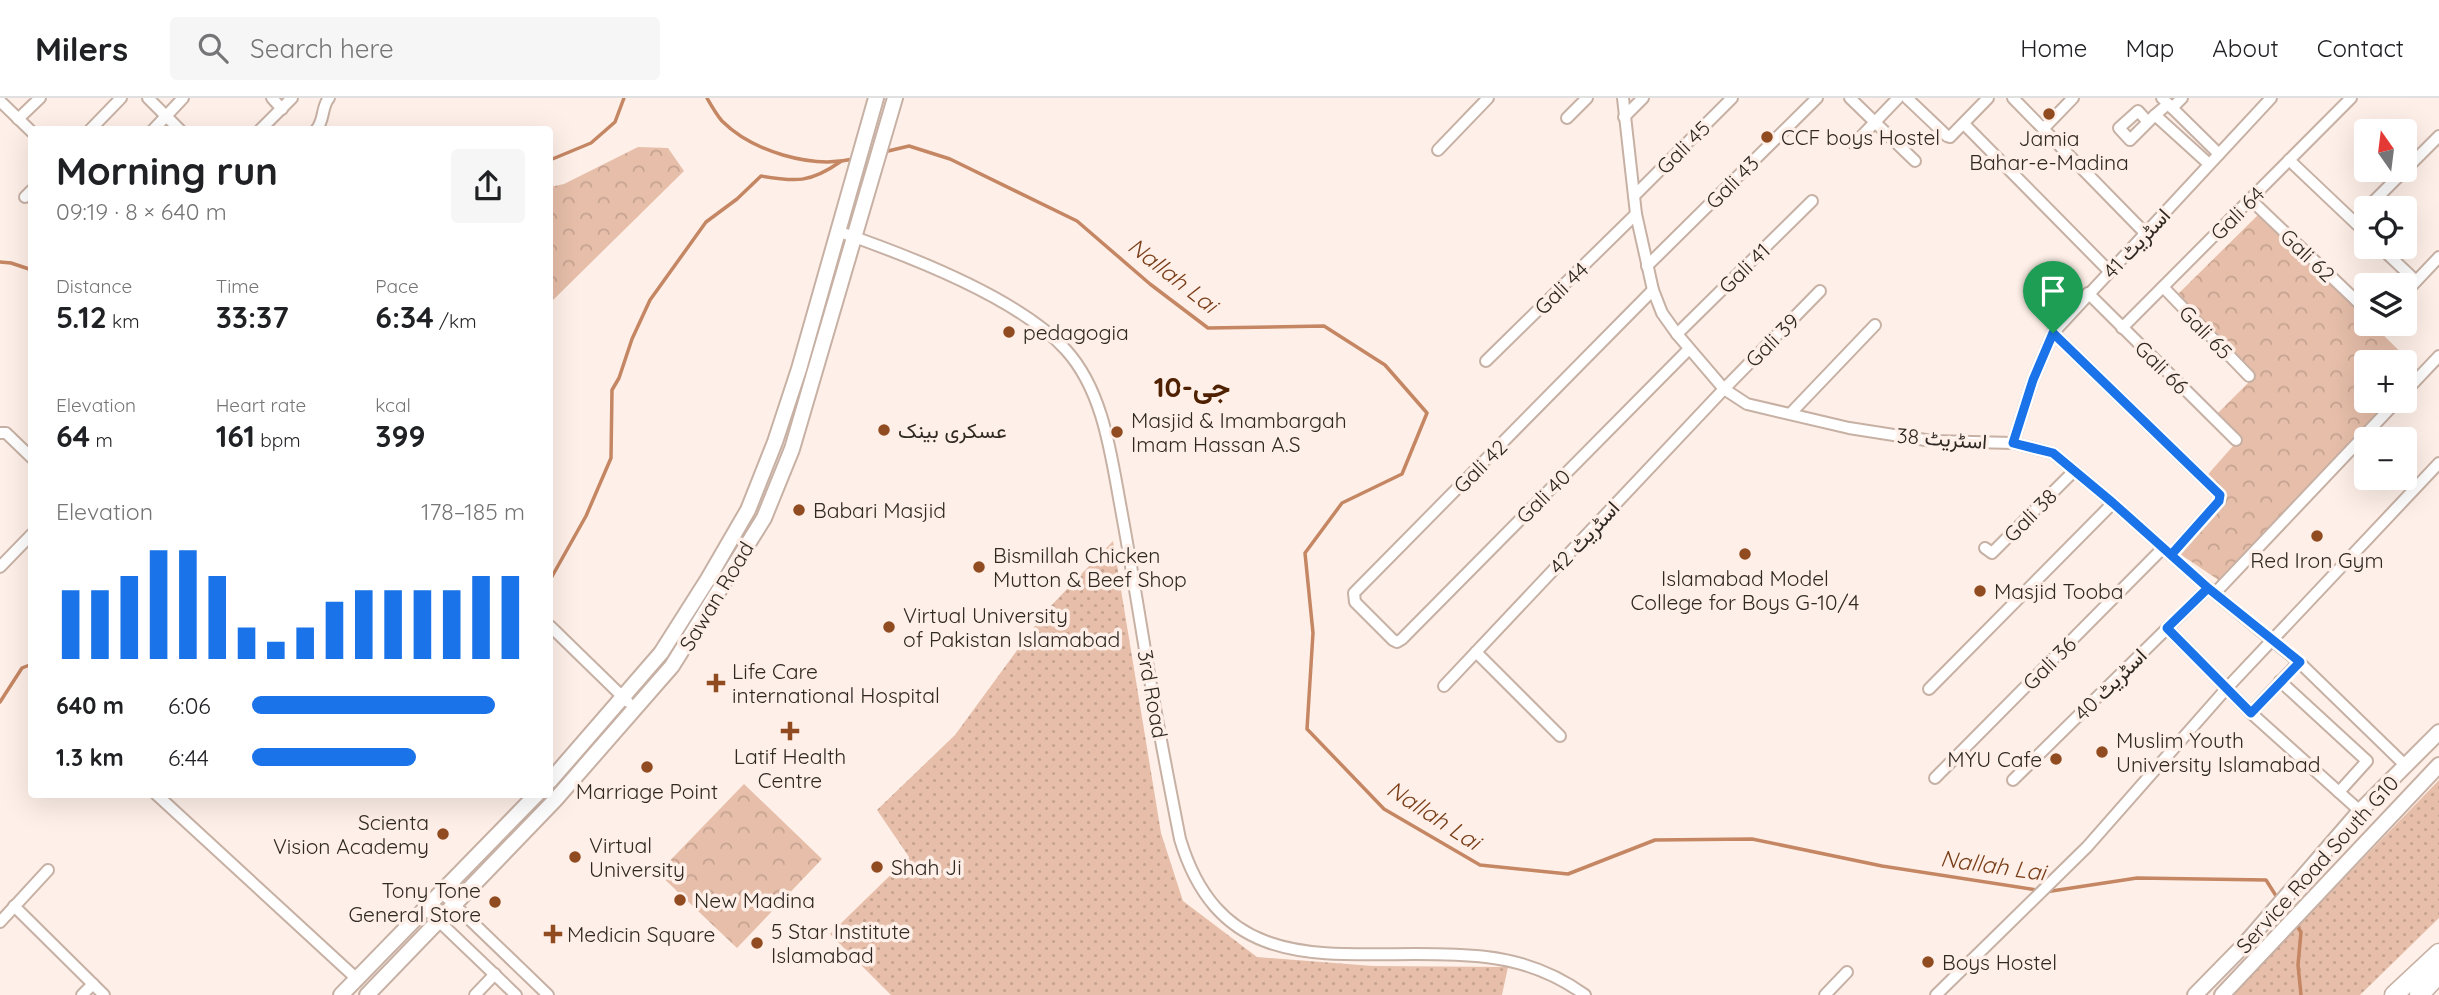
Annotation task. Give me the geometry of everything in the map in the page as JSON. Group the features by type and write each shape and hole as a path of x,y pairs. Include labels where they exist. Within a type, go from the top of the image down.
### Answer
{"highway":[{"path":"2393,995 2439,953"},
{"path":"2418,995 2439,974"}],"main road":[{"name":"Sawan Road","path":"553,778 661,653 748,510 775,442 799,369 876,98"},
{"name":"Sawan Road","path":"367,995 555,800 673,666 764,517 793,449 895,98"},
{"name":"Service Road South G10","path":"2195,995 2244,945 2360,811 2439,732"},
{"name":"Service Road South G10","path":"2222,995 2439,765"},
{"path":"341,995 533,798"}],"street":[{"path":"18,119 40,98"},
{"path":"94,126 121,98"},
{"path":"148,98 176,126"},
{"path":"157,126 183,98"},
{"path":"271,98 282,109"},
{"path":"264,126 292,98"},
{"path":"1438,150 1488,98"},
{"path":"1567,118 1587,98"},
{"name":"اسٹریٹ 38","path":"1622,98 1636,215 1653,290 1662,313 1676,334 1724,389 1747,404 1849,428 1931,441 2013,443 2053,453 2300,662 2406,766"},
{"path":"1624,117 1643,98"},
{"name":"Gali 45","path":"1634,196 1732,98"},
{"name":"Gali 43","path":"1647,266 1817,98"},
{"path":"1850,98 1915,161"},
{"path":"1854,144 1898,98"},
{"path":"1907,98 1950,137 1988,98"},
{"path":"2013,98 2145,233"},
{"path":"2044,128 2073,98"},
{"path":"2182,98 2167,103 2152,119 2209,164"},
{"name":"اسٹریٹ 41","path":"2013,443 2033,380 2053,333 2271,98"},
{"name":"Gali 64","path":"2122,328 2351,98"},
{"path":"320,126 326,99"},
{"path":"0,101 28,128"},
{"path":"2167,103 2219,154"},
{"path":"1964,124 2109,271"},
{"path":"2380,196 2439,136"},
{"path":"2289,160 2354,222"},
{"name":"Gali 62","path":"2250,199 2354,299"},
{"name":"Gali 41","path":"1676,334 1812,201"},
{"name":"Gali 44","path":"1486,361 1636,215"},
{"name":"3rd Road","path":"837,231 993,298 1020,313 1066,351 1086,379 1105,432 1115,477 1180,839 1195,881 1207,900 1225,919 1246,935 1272,946 1297,951 1485,957 1518,962 1585,995"},
{"path":"2417,280 2439,257"},
{"path":"2393,259 2408,273"},
{"name":"Gali 65","path":"2163,287 2249,376"},
{"name":"Gali 42","path":"1397,642 1355,602 1354,593 1653,290"},
{"name":"Gali 39","path":"1724,389 1820,291"},
{"name":"Gali 66","path":"2088,293 2236,440"},
{"path":"1790,414 1875,325"},
{"name":"Gali 36","path":"1935,778 2219,501 2220,495 2053,333"},
{"name":"Gali 40","path":"1397,642 1688,350"},
{"path":"2417,379 2439,356"},
{"name":"اسٹریٹ 42","path":"1444,686 1724,389"},
{"name":"اسٹریٹ 40","path":"2013,780 2167,628 2212,590 2385,413"},
{"path":"0,433 6,433 28,454"},
{"path":"1936,995 2087,847 2226,689 2439,463"},
{"name":"Gali 38","path":"1985,548 1992,553 2074,471"},
{"path":"1929,689 2113,503"},
{"path":"0,567 28,538"},
{"path":"2167,628 2251,713 2360,811"},
{"path":"553,629 635,709"},
{"path":"1476,652 1560,736"},
{"path":"2251,713 2300,662"},
{"path":"2280,681 2367,761 2339,792"},
{"path":"160,798 357,979"},
{"path":"0,922 48,870"},
{"path":"441,892 548,995"},
{"path":"15,906 104,995"},
{"path":"425,908 516,995"},
{"path":"1825,995 1847,972"},
{"path":"475,995 495,975"},
{"path":"82,995 93,984"}],"green space":[{"path":"638,147 668,148 684,171 553,300 553,186 564,184"},
{"path":"2260,213 2354,306 2354,336 2384,336 2399,350 2354,350 2354,413 2383,413 2370,427 2354,427 2354,443 2220,581 2174,550 2221,497 2203,480 2240,438 2216,415 2255,376 2176,296"},
{"path":"1113,541 1161,833 1183,901 1257,957 1373,966 1508,967 1502,995 891,995 830,934 909,857 877,810 955,735 1045,612"},
{"path":"2439,780 2439,918 2360,995 2231,995"},
{"path":"744,784 822,859 737,948 658,873"}],"waterway":[{"path":"553,159 591,143 615,122 624,98"},
{"path":"707,98 722,121 749,141 766,149 819,162 853,159"},
{"name":"Nallah Lai","path":"884,152 909,146 950,159 1077,221 1150,284 1208,328 1324,326 1385,365 1427,413 1402,474 1342,503 1305,553 1313,633 1307,729 1384,809 1480,865 1568,874 1655,840 1752,839 1882,866 2037,890"},
{"path":"553,575 586,516 611,458 612,390 650,300 706,222 737,199 761,176 802,179 820,174 840,162"},
{"path":"0,262 28,269"},
{"path":"0,702 22,668 28,666"},
{"name":"Nallah Lai","path":"2045,892 2137,878 2266,880 2278,899"},
{"name":"Nallah Lai","path":"2294,922 2301,932 2298,965 2301,995"}],"place":[{"name":"Jamia Bahar-e-Madina","path":"2049,114"},
{"name":"CCF boys Hostel","path":"1767,137"},
{"name":"pedagogia","path":"1009,332"},
{"name":"عسکری بینک","path":"884,430"},
{"name":"Masjid & Imambargah Imam Hassan A.S","path":"1117,432"},
{"name":"Babari Masjid","path":"799,510"},
{"name":"Red Iron Gym","path":"2317,536"},
{"name":"Islamabad Model College for Boys G-10/4","path":"1745,554"},
{"name":"Bismillah Chicken Mutton & Beef Shop","path":"979,567"},
{"name":"Masjid Tooba","path":"1980,591"},
{"name":"Virtual University of Pakistan Islamabad","path":"889,627"},
{"name":"Life Care international Hospital","path":"716,683"},
{"name":"Latif Health Centre","path":"790,731"},
{"name":"Muslim Youth University Islamabad","path":"2102,752"},
{"name":"MYU Cafe","path":"2056,759"},
{"name":"Marriage Point","path":"647,767"},
{"name":"Scienta Vision Academy","path":"443,834"},
{"name":"Virtual University","path":"575,857"},
{"name":"Shah Ji","path":"877,867"},
{"name":"New Madina","path":"680,900"},
{"name":"Tony Tone General Store","path":"495,902"},
{"name":"Medicin Square","path":"553,934"},
{"name":"5 Star Institute Islamabad","path":"757,943"},
{"name":"Boys Hostel","path":"1928,962"}],"district":[{"name":"جی-10","path":"1192,386"}],"route":[{"path":"2053,333 2220,495 2219,501 2171,555 2300,662 2251,713 2167,628 2208,588 2053,453 2013,443 2033,380 2053,333"}]}
